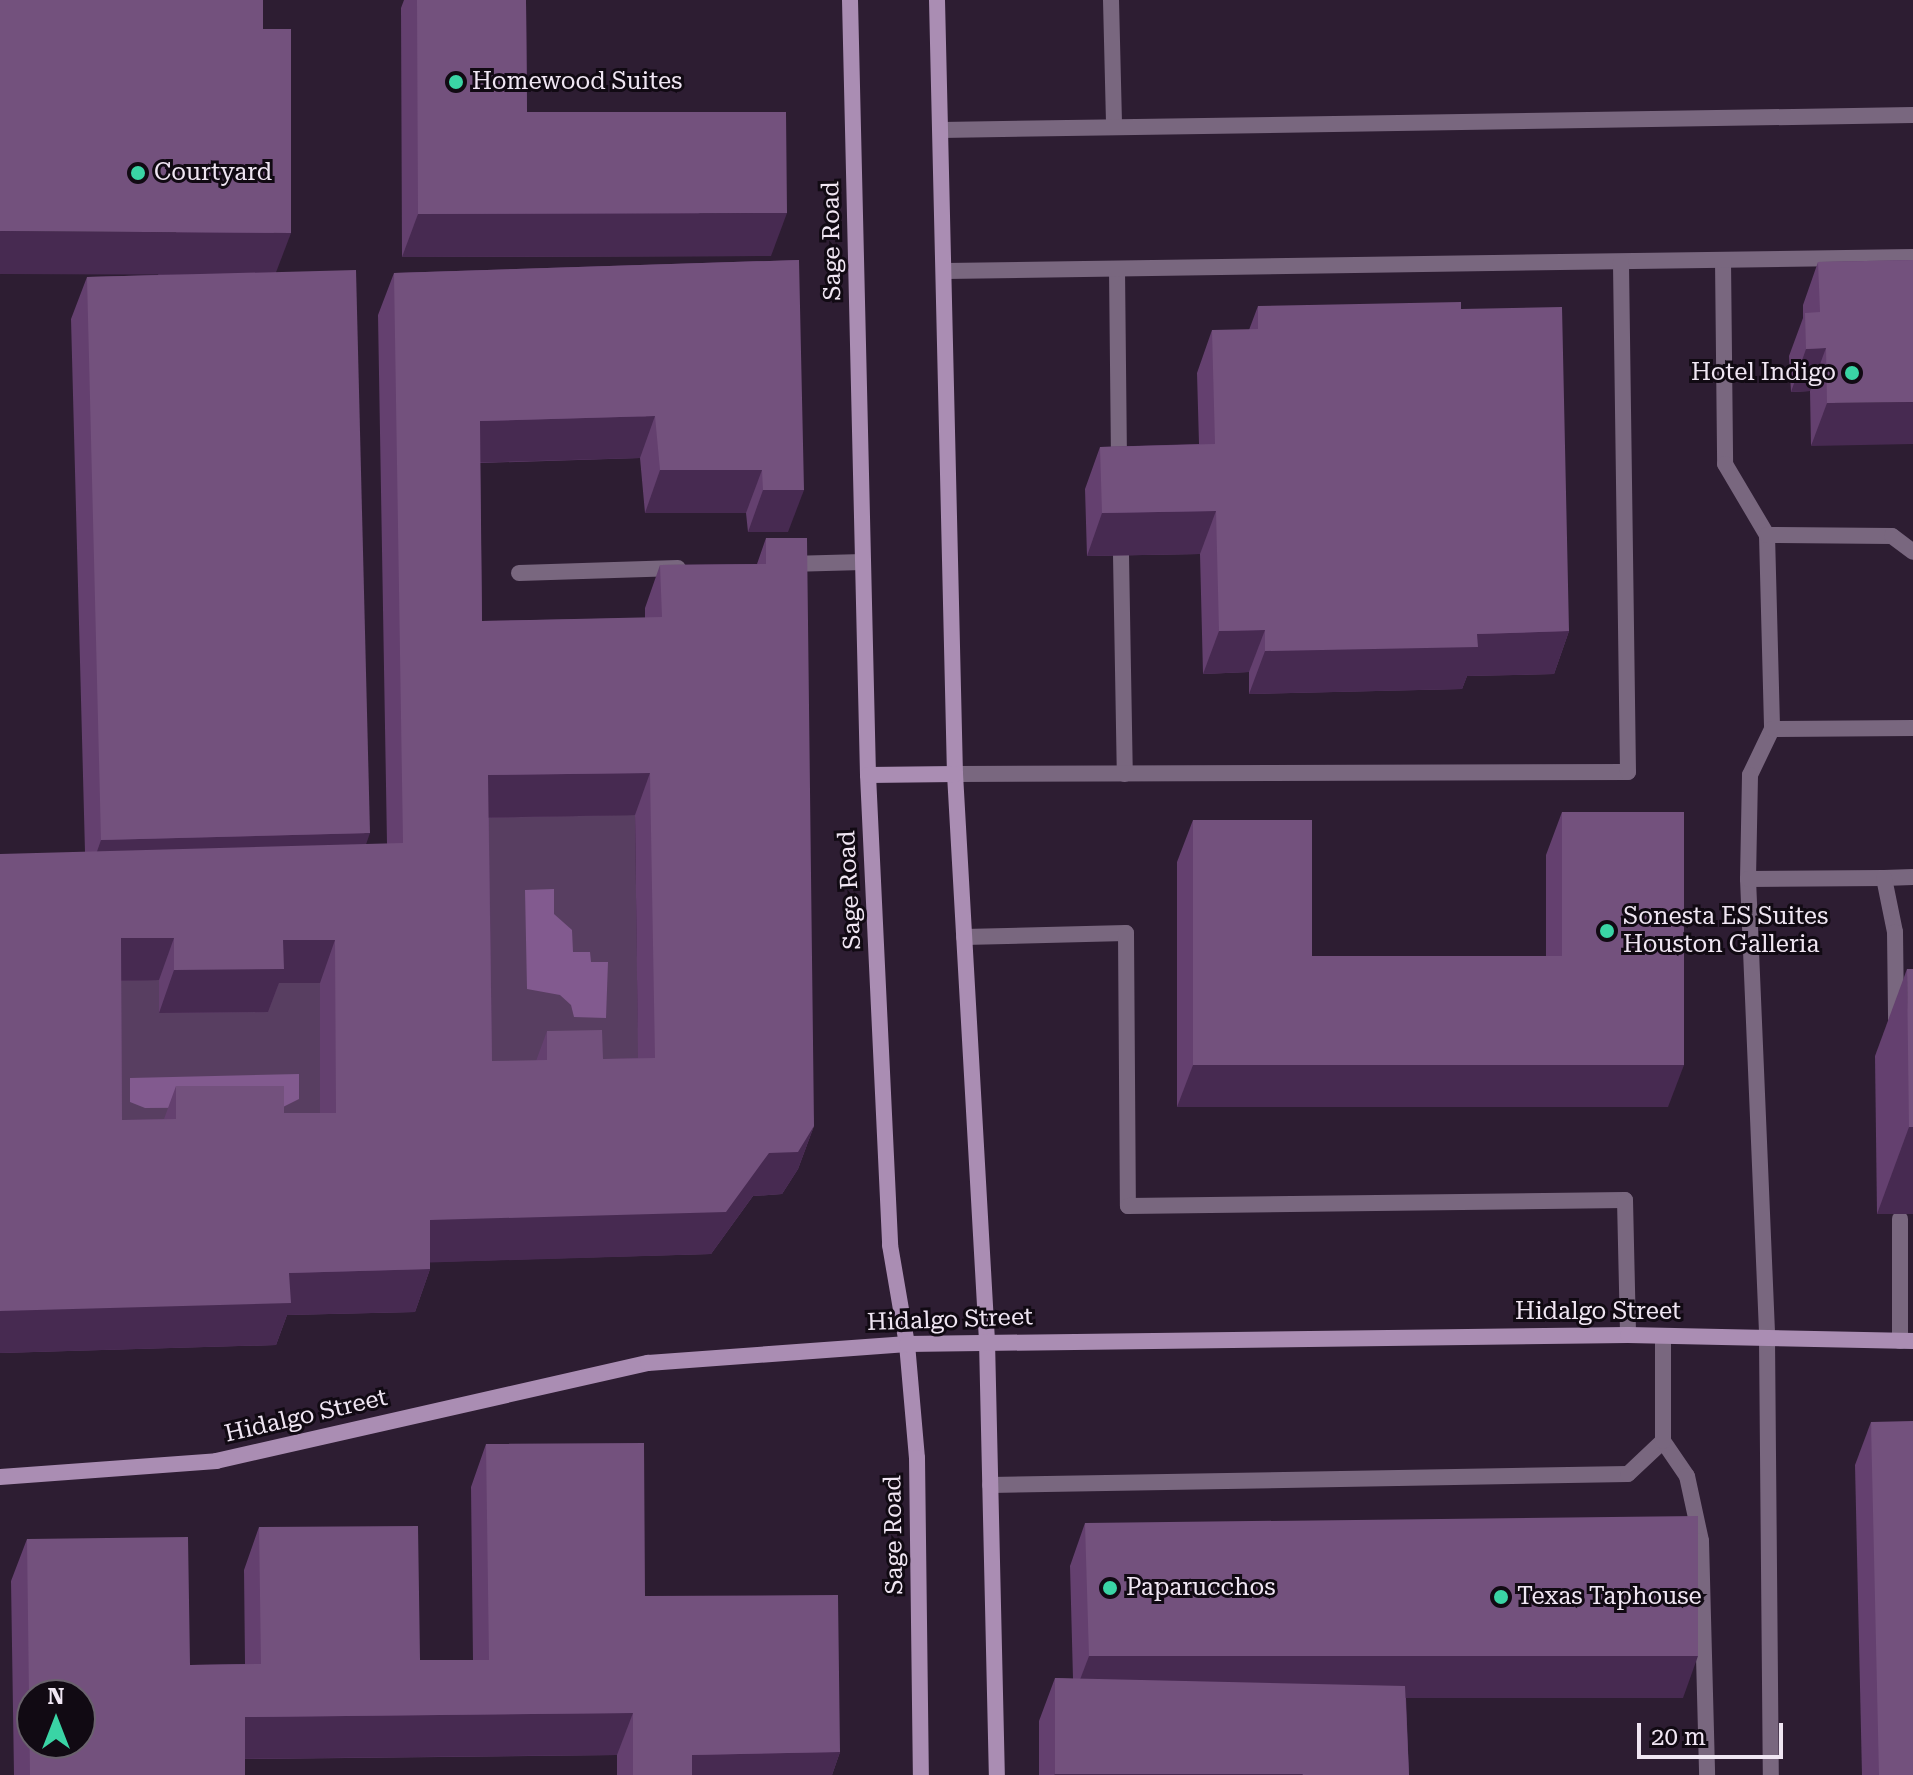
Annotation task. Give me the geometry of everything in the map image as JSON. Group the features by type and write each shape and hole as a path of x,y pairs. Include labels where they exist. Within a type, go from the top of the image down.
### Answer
{"main road":[{"name":"Sage Road","path":"850,0 868,775 890,1245 907,1344 917,1458 921,1775"},
{"path":"937,0 955,774 987,1341 997,1775"},
{"path":"868,775 955,774"},
{"name":"Hidalgo Street","path":"0,1477 216,1461 648,1363 907,1344 1628,1335 1906,1341"}],"lane":[{"path":"1111,0 1114,126"},
{"path":"941,130 1913,115"},
{"path":"945,271 1913,257"},
{"path":"1723,260 1725,464 1767,535 1772,729 1750,775 1748,879 1767,1339 1771,1775"},
{"path":"955,774 1628,772 1621,262"},
{"path":"1117,269 1120,488"},
{"path":"1767,535 1892,536 1913,552"},
{"path":"1121,555 1125,774"},
{"path":"769,565 863,562"},
{"path":"519,573 691,567"},
{"path":"1772,729 1913,728"},
{"path":"1748,879 1913,877"},
{"path":"1884,878 1895,932 1902,1029"},
{"path":"964,937 1126,933 1128,1206 1625,1200 1628,1335"},
{"path":"1900,1219 1906,1341"},
{"path":"1663,1336 1663,1441 1687,1476 1701,1541 1707,1775"},
{"path":"990,1485 1628,1474 1663,1441"}],"shaded area":[{"path":"635,815 639,1101 477,1104 472,818"},
{"path":"554,889 554,914 572,930 573,952 590,952 591,962 608,962 606,1018 574,1017 571,1005 560,995 527,989 525,890"},
{"path":"159,980 159,1013 267,983 320,983 321,1156 107,1163 105,981"},
{"path":"299,1074 299,1099 283,1107 145,1108 130,1102 130,1078"}],"building":[{"name":"Courtyard","path":"0,0 263,0 263,29 291,29 291,233 0,231"},
{"name":"Homewood Suites","path":"417,0 526,0 527,112 786,112 787,213 418,214"},
{"path":"799,260 804,490 763,490 762,470 660,470 655,416 480,421 482,621 662,617 660,565 766,564 766,538 807,538 814,1126 798,1152 769,1153 726,1212 430,1220 430,1269 289,1273 291,1303 0,1311 0,854 403,843 394,273","holes":["650,773 655,1058 603,1059 602,1030 547,1031 547,1060 492,1061 488,775","121,938 174,938 174,970 284,969 283,940 335,940 336,1113 284,1113 284,1086 176,1086 176,1119 122,1120"]},
{"name":"Hotel Indigo","path":"1913,260 1913,402 1827,403 1826,348 1806,349 1805,313 1820,312 1818,262"},
{"path":"356,270 370,833 101,840 87,277"},
{"path":"1461,302 1461,309 1562,307 1569,631 1477,634 1478,647 1265,651 1265,630 1219,631 1216,511 1102,513 1100,447 1215,444 1212,330 1258,329 1258,306"},
{"name":"Sonesta ES Suites Houston Galleria","path":"1562,812 1684,812 1684,1065 1193,1065 1193,820 1312,820 1312,956 1562,956"},
{"path":"1907,969 1913,969 1913,1127 1909,1127"},
{"path":"1913,1421 1913,1775 1879,1775 1871,1422"},
{"path":"644,1443 645,1596 838,1595 840,1752 692,1755 692,1775 633,1775 633,1713 245,1717 245,1775 30,1775 30,1759 96,1759 96,1679 29,1679 27,1539 188,1537 190,1665 261,1664 259,1527 418,1526 420,1660 489,1660 486,1444"},
{"path":"1698,1516 1698,1656 1089,1656 1085,1523"},
{"path":"1055,1678 1405,1686 1409,1775 1055,1774"}],"place":[{"name":"Homewood Suites","path":"456,82"},
{"name":"Courtyard","path":"138,173"},
{"name":"Hotel Indigo","path":"1852,373"},
{"name":"Sonesta ES Suites Houston Galleria","path":"1607,931"},
{"name":"Paparucchos","path":"1110,1588"},
{"name":"Texas Taphouse","path":"1501,1597"}]}
